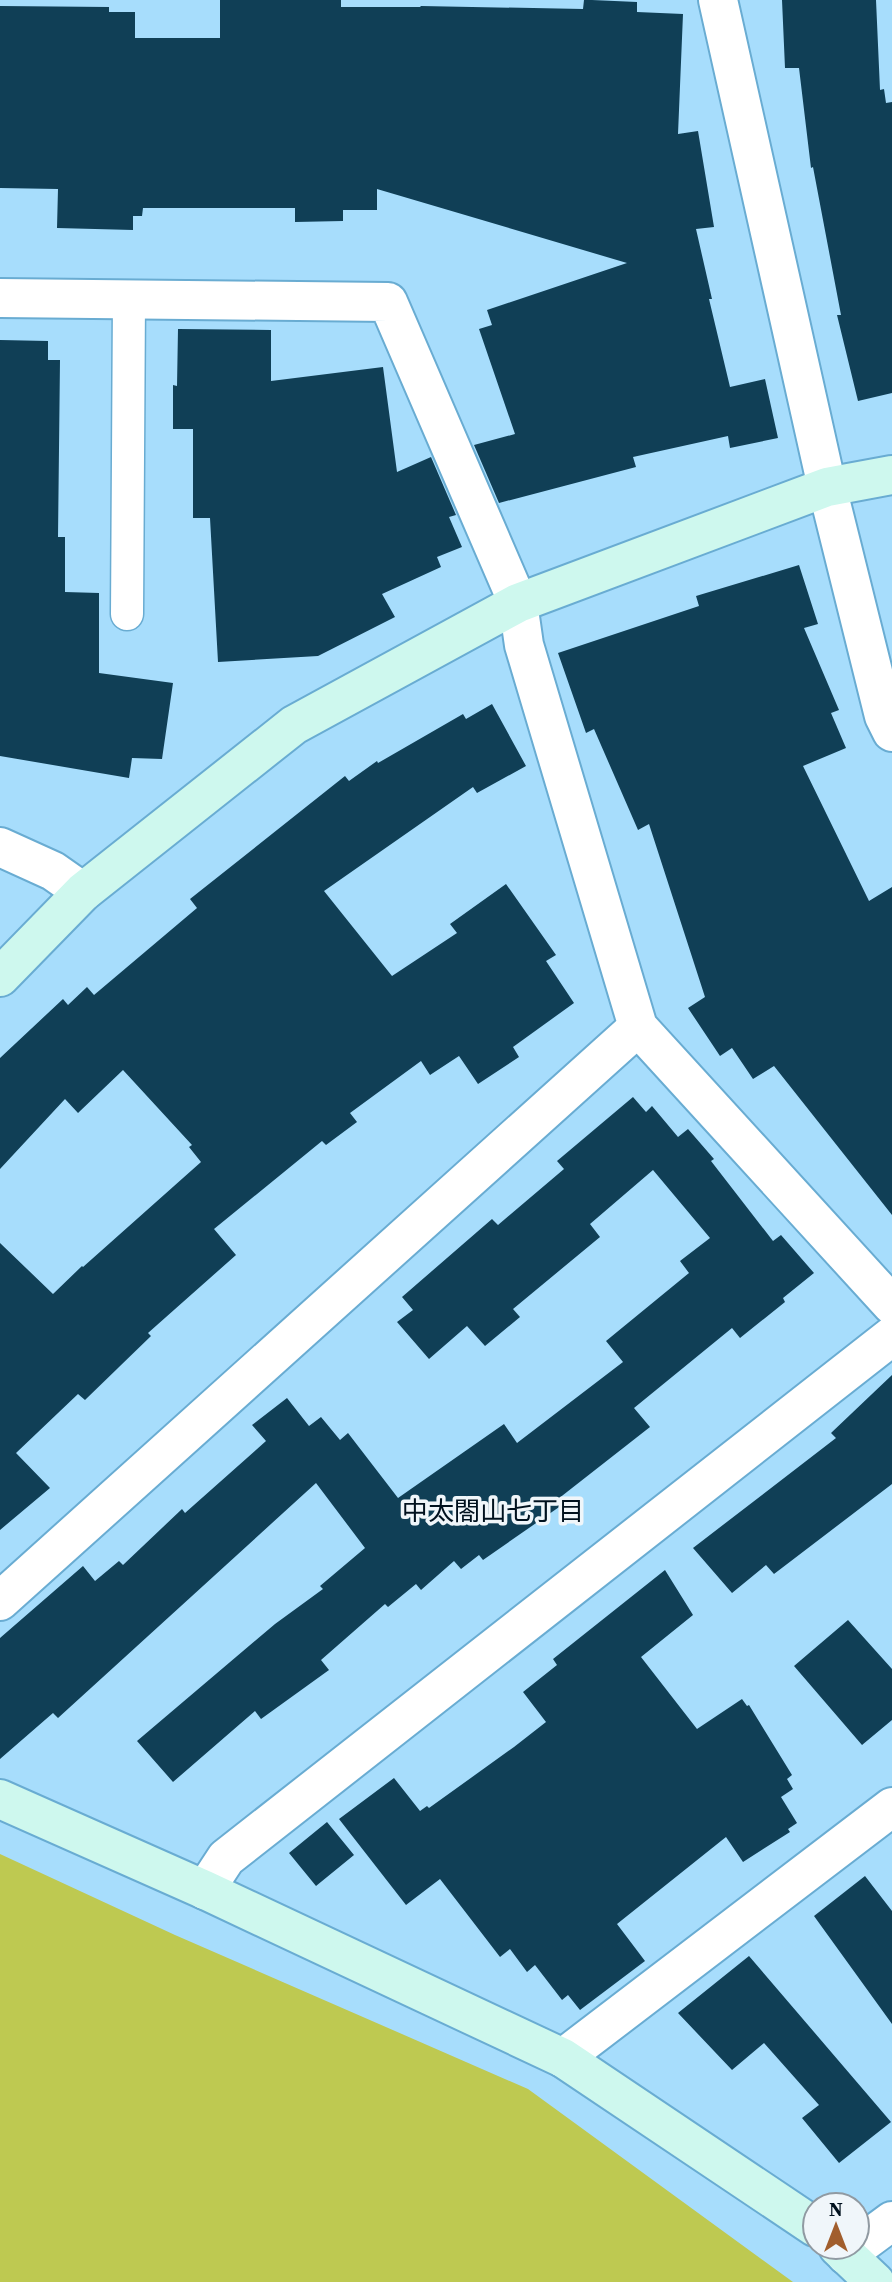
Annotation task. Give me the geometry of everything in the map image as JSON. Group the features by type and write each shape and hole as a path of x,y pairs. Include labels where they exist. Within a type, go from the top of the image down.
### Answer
{"street":[{"path":"718,0 828,487 884,716 892,732"},
{"path":"0,298 387,302 518,603 524,645 638,1027 892,1305"},
{"path":"0,976 83,892 294,725 518,603 828,487 892,475"},
{"path":"0,847 53,870 83,892"},
{"path":"0,1601 638,1027"},
{"path":"205,1890 226,1858 892,1336"},
{"path":"0,1799 205,1890 563,2058 801,2218"},
{"path":"563,2058 892,1807"},
{"path":"871,2234 892,2221"},
{"path":"853,2261 875,2282"}],"lane":[{"path":"127,614 129,299"}],"green space":[{"path":"0,1854 175,1935 528,2089 793,2282 0,2282"}],"building":[{"path":"220,0 341,0 341,7 583,9 584,0 592,0 637,2 637,12 683,14 678,134 698,131 714,227 696,229 712,299 709,299 730,387 765,379 778,438 730,448 728,436 633,457 636,467 499,503 474,445 515,434 479,329 492,325 487,310 627,263 377,189 377,210 343,210 343,221 295,222 295,208 143,208 142,216 133,216 133,230 57,228 58,189 0,188 0,6 109,7 109,12 135,12 135,38 220,38"},
{"path":"782,0 876,0 880,90 884,89 886,103 892,102 892,393 858,401 837,315 841,315 813,167 811,168 799,68 785,68"},
{"path":"178,329 271,330 271,381 383,367 397,472 431,457 456,515 449,517 462,547 437,557 441,567 382,594 395,617 318,656 218,662 210,518 193,518 193,429 173,429 173,385 177,386"},
{"path":"0,340 48,341 48,360 60,360 58,537 65,537 65,592 99,593 99,673 173,683 162,759 132,758 129,778 0,756"},
{"path":"799,565 818,624 804,628 839,710 831,713 846,748 803,766 869,901 892,887 892,1215 774,1066 753,1079 732,1048 720,1056 688,1008 705,997 649,824 638,830 594,729 586,733 558,653 699,606 696,596"},
{"path":"492,704 526,766 477,793 473,787 324,891 392,976 457,933 450,924 506,884 556,955 546,961 574,1003 513,1047 519,1057 478,1084 459,1056 430,1075 421,1061 350,1113 357,1122 326,1145 322,1141 214,1229 236,1255 148,1333 151,1336 85,1400 78,1394 16,1453 50,1488 0,1530 0,1243 53,1294 201,1162 189,1147 192,1145 123,1070 78,1113 65,1099 0,1169 0,1058 63,999 68,1005 87,987 94,995 197,908 190,899 345,776 349,781 377,761 378,763 463,714 466,719"},
{"path":"633,1097 646,1112 652,1106 678,1137 688,1129 714,1159 711,1161 773,1241 781,1235 814,1273 783,1298 785,1302 740,1338 732,1328 634,1408 650,1427 558,1499 562,1505 483,1560 479,1555 461,1569 454,1561 421,1590 416,1584 388,1607 385,1604 321,1660 329,1670 261,1719 255,1711 173,1782 137,1741 275,1624 323,1589 320,1586 365,1548 316,1483 58,1718 53,1713 0,1759 0,1638 83,1566 95,1581 119,1561 123,1565 182,1509 185,1513 266,1441 252,1425 287,1398 309,1426 321,1417 340,1440 348,1433 398,1498 504,1424 517,1443 623,1362 606,1341 689,1273 680,1261 710,1238 653,1170 590,1224 600,1237 513,1309 520,1317 485,1346 467,1326 429,1359 397,1322 413,1310 402,1297 492,1219 498,1225 564,1169 557,1161"},
{"path":"892,1375 892,1484 774,1574 766,1565 732,1593 693,1548 836,1438 831,1433"},
{"path":"665,1570 693,1615 641,1657 697,1729 742,1699 749,1705 792,1775 787,1779 793,1789 781,1797 797,1823 788,1829 790,1832 743,1862 726,1837 617,1924 645,1961 580,2010 568,1995 562,2000 535,1965 527,1972 510,1949 500,1957 440,1879 406,1905 339,1819 394,1778 420,1811 427,1806 429,1808 514,1747 546,1722 523,1692 557,1665 553,1659"},
{"path":"848,1620 892,1669 892,1720 862,1745 794,1666"},
{"path":"327,1822 354,1855 316,1886 289,1853"},
{"path":"865,1876 892,1911 892,2024 814,1916"},
{"path":"749,1956 891,2122 839,2163 802,2118 819,2105 764,2043 732,2070 678,2013"}],"district":[{"name":"中太閤山七丁目","path":"493,1511"}]}
